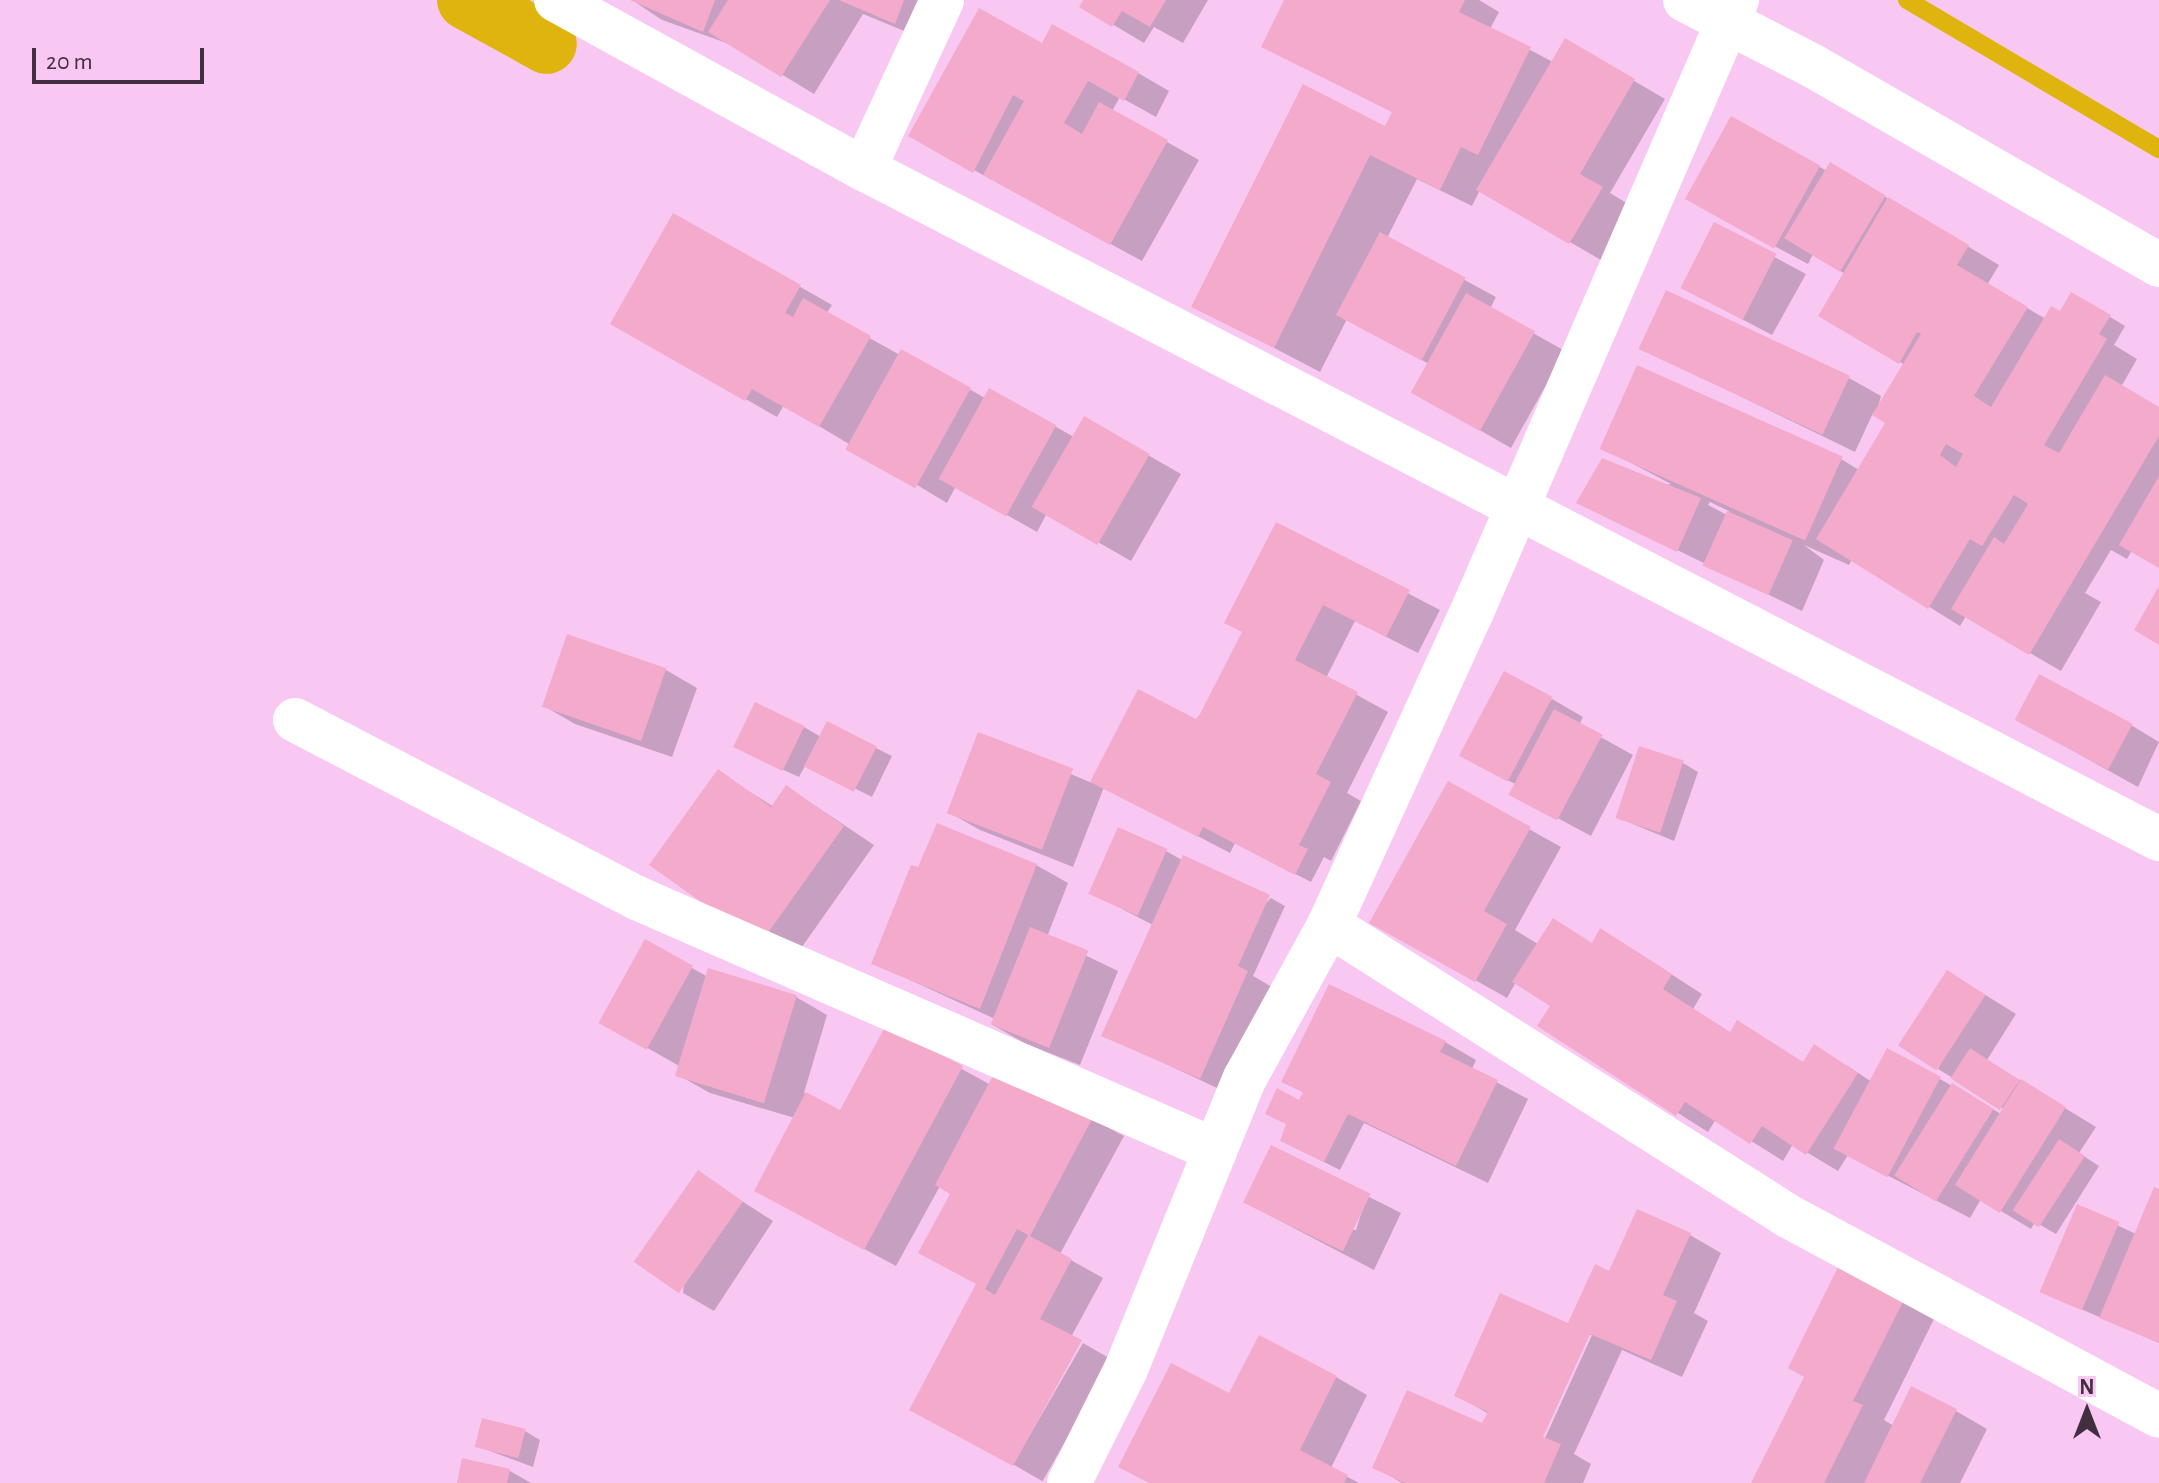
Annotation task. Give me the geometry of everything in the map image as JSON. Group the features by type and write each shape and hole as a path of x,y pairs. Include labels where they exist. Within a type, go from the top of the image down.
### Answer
{"street":[{"path":"556,0 864,169 1517,510 2159,839"},
{"path":"864,169 942,0"},
{"path":"1685,0 1733,13 1813,66 2159,265"},
{"path":"1072,1482 1126,1369 1245,1078 1329,925 1517,510 1733,13"},
{"path":"295,720 637,898 1215,1150"},
{"path":"1329,925 1788,1216 2159,1416"}],"building":[{"path":"630,0 715,0 703,32"},
{"path":"728,0 830,0 781,77 708,32"},
{"path":"839,0 904,0 895,24"},
{"path":"1083,0 1166,0 1150,27 1122,11 1112,27 1079,7"},
{"path":"1284,0 1465,0 1459,12 1531,47 1478,155 1461,147 1440,190 1370,155 1274,348 1191,307 1303,84 1385,126 1392,112 1261,47"},
{"path":"979,8 1042,43 1052,24 1139,72 1124,101 1088,81 1064,123 1082,134 1099,102 1168,140 1110,245 983,175 1024,101 1013,95 973,173 908,136"},
{"path":"1565,38 1635,79 1580,174 1603,187 1569,244 1476,190"},
{"path":"1731,116 1820,165 1774,249 1685,199"},
{"path":"1830,162 1886,195 1840,272 1784,238"},
{"path":"1888,197 1969,245 1957,265 2028,307 1974,396 1991,407 2051,306 2060,311 2071,292 2111,315 2099,334 2107,339 2044,445 2059,453 2105,375 2159,407 2159,436 2029,655 1951,609 1994,537 2004,544 2028,504 2014,495 1982,546 1970,539 1928,609 1816,539 1885,423 1872,415 1921,334 1917,332 1899,364 1818,316","holes":["1946,444 1963,454 1956,467 1940,455"]},
{"path":"673,213 801,285 785,313 793,317 803,298 871,336 819,427 752,389 745,401 610,324"},
{"path":"1714,222 1776,254 1743,320 1680,288"},
{"path":"1380,232 1466,278 1422,361 1336,315"},
{"path":"1666,290 1850,376 1823,435 1639,349"},
{"path":"1466,293 1535,331 1480,431 1411,393"},
{"path":"901,349 971,388 915,488 845,450"},
{"path":"1637,365 1843,457 1805,541 1600,449"},
{"path":"989,388 1056,425 1006,516 939,479"},
{"path":"1084,416 1150,454 1097,545 1032,507"},
{"path":"1602,458 1701,498 1677,552 1576,503"},
{"path":"2159,476 2159,568 2119,545"},
{"path":"1727,511 1793,540 1768,595 1703,566"},
{"path":"1276,522 1410,590 1386,637 1323,605 1295,660 1358,692 1316,774 1331,782 1299,845 1308,849 1295,875 1203,827 1198,837 1090,782 1138,689 1196,719 1200,714 1242,632 1224,623"},
{"path":"2159,586 2159,645 2134,630"},
{"path":"567,634 666,668 641,741 542,707"},
{"path":"1504,671 1553,697 1507,782 1459,756"},
{"path":"2039,674 2133,724 2108,770 2015,720"},
{"path":"755,702 804,726 783,771 733,747"},
{"path":"1554,709 1603,735 1557,820 1508,795"},
{"path":"827,721 877,746 854,792 804,766"},
{"path":"978,732 1073,769 1042,850 947,813"},
{"path":"1639,746 1684,761 1660,833 1616,818"},
{"path":"718,769 771,807 786,785 844,826 760,944 649,865"},
{"path":"1448,781 1531,827 1484,911 1507,924 1475,982 1369,923"},
{"path":"937,823 1037,864 980,1009 871,964 911,865 918,867"},
{"path":"1118,827 1167,849 1138,916 1088,894"},
{"path":"1183,855 1270,895 1238,966 1248,971 1200,1079 1101,1036"},
{"path":"1553,918 1592,943 1600,928 1672,974 1663,989 1730,1032 1737,1020 1803,1062 1814,1044 1858,1073 1806,1155 1762,1126 1750,1144 1685,1102 1676,1116 1537,1026 1550,1006 1512,982"},
{"path":"1030,927 1088,951 1049,1048 991,1024"},
{"path":"645,939 693,966 647,1050 598,1023"},
{"path":"708,968 797,995 764,1103 675,1076"},
{"path":"1947,970 1986,995 1937,1071 1898,1045"},
{"path":"1329,984 1446,1041 1440,1052 1498,1080 1456,1166 1348,1114 1324,1162 1280,1141 1286,1124 1265,1114 1277,1088 1299,1100 1303,1092 1281,1082"},
{"path":"886,1025 963,1066 864,1250 754,1191 806,1092 840,1110"},
{"path":"1887,1048 1941,1077 1887,1177 1833,1149"},
{"path":"1970,1048 2019,1080 2000,1110 1950,1078"},
{"path":"998,1066 1093,1117 1030,1236 1072,1259 1040,1319 1082,1340 1013,1466 909,1410 976,1284 918,1253 950,1194 935,1185","holes":["1017,1229 1028,1235 995,1295 985,1289"]},
{"path":"2021,1079 2066,1107 2000,1213 1955,1185"},
{"path":"1952,1083 1994,1109 1936,1201 1894,1175"},
{"path":"2059,1139 2085,1156 2039,1227 2013,1210"},
{"path":"1271,1145 1371,1194 1343,1251 1243,1203"},
{"path":"698,1170 743,1202 679,1293 634,1262"},
{"path":"2154,1187 2159,1189 2159,1343 2099,1318"},
{"path":"2077,1204 2119,1222 2082,1310 2039,1292"},
{"path":"1637,1209 1691,1233 1663,1295 1677,1301 1651,1360 1590,1334 1543,1437 1561,1444 1544,1483 1405,1483 1372,1468 1407,1390 1482,1423 1488,1412 1454,1396 1500,1293 1568,1323 1595,1264 1609,1271"},
{"path":"1839,1265 1905,1298 1853,1401 1863,1405 1824,1483 1751,1483 1804,1377 1788,1368"},
{"path":"1259,1335 1337,1376 1300,1450 1348,1475 1344,1483 1149,1483 1118,1467 1171,1363 1229,1393"},
{"path":"1911,1386 1957,1409 1920,1483 1864,1483"},
{"path":"482,1418 526,1429 518,1458 475,1447"},
{"path":"462,1458 510,1469 507,1483 457,1483"}],"waterway":[{"path":"467,0 547,44"},
{"path":"1907,0 2159,149"}]}
